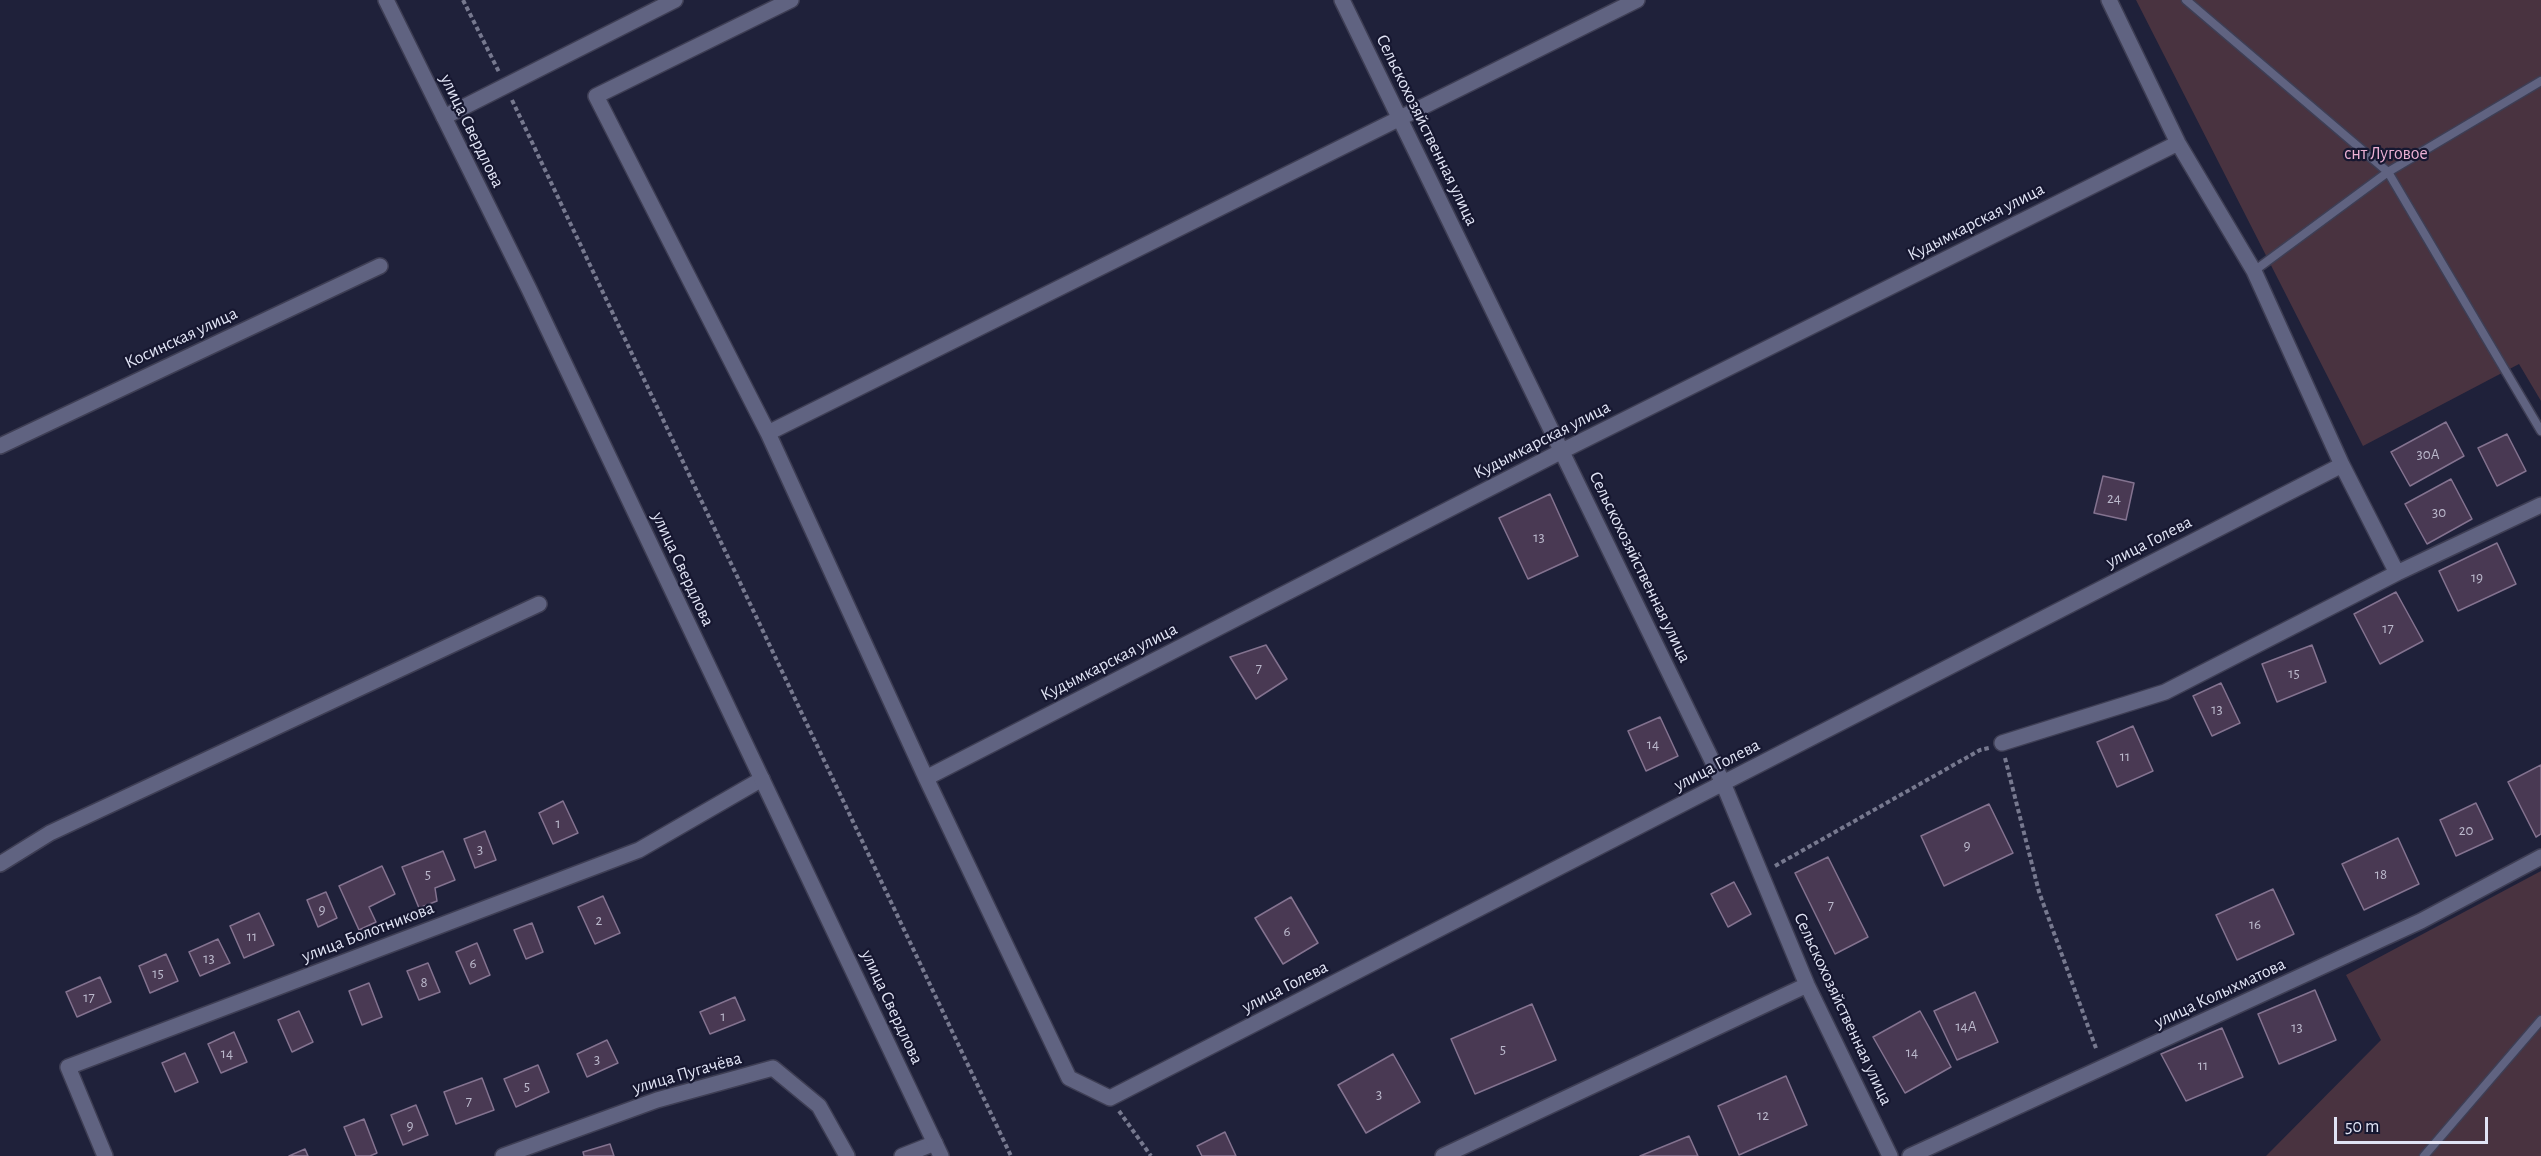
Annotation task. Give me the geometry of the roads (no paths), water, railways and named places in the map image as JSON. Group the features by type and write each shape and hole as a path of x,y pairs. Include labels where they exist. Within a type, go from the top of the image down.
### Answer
{"street":[{"name":"улица Свердлова","path":"386,0 529,289 938,1149"},
{"path":"444,117 675,0"},
{"path":"791,0 596,96 768,432 926,778"},
{"name":"Сельскохозяйственная улица","path":"1342,0 1723,783 1807,986 1890,1156"},
{"path":"768,432 1637,0"},
{"path":"2109,0 2178,142 2254,271 2342,465 2397,573"},
{"name":"Кудымкарская улица","path":"926,778 1562,451 2178,142"},
{"name":"Косинская улица","path":"0,446 380,266"},
{"name":"улица Голева","path":"926,778 1069,1078 1110,1098 2342,465"},
{"path":"2002,743 2165,692 2397,573 2541,505"},
{"path":"0,864 50,833 540,604"},
{"name":"улица Болотникова","path":"105,1156 68,1067 639,850 762,779"},
{"name":"улица Колыхматова","path":"1910,1156 2421,921 2541,856"},
{"path":"1443,1156 1807,986"},
{"name":"улица Пугачёва","path":"503,1156 657,1100 773,1068 819,1106 848,1156"},
{"path":"902,1156 938,1149"}],"lane":[{"path":"2186,0 2388,172 2541,431"},
{"path":"2254,271 2388,172 2541,81"},
{"path":"2424,1156 2541,1020"}],"park label":[{"name":"снт Луговое","path":"2386,154"}]}
